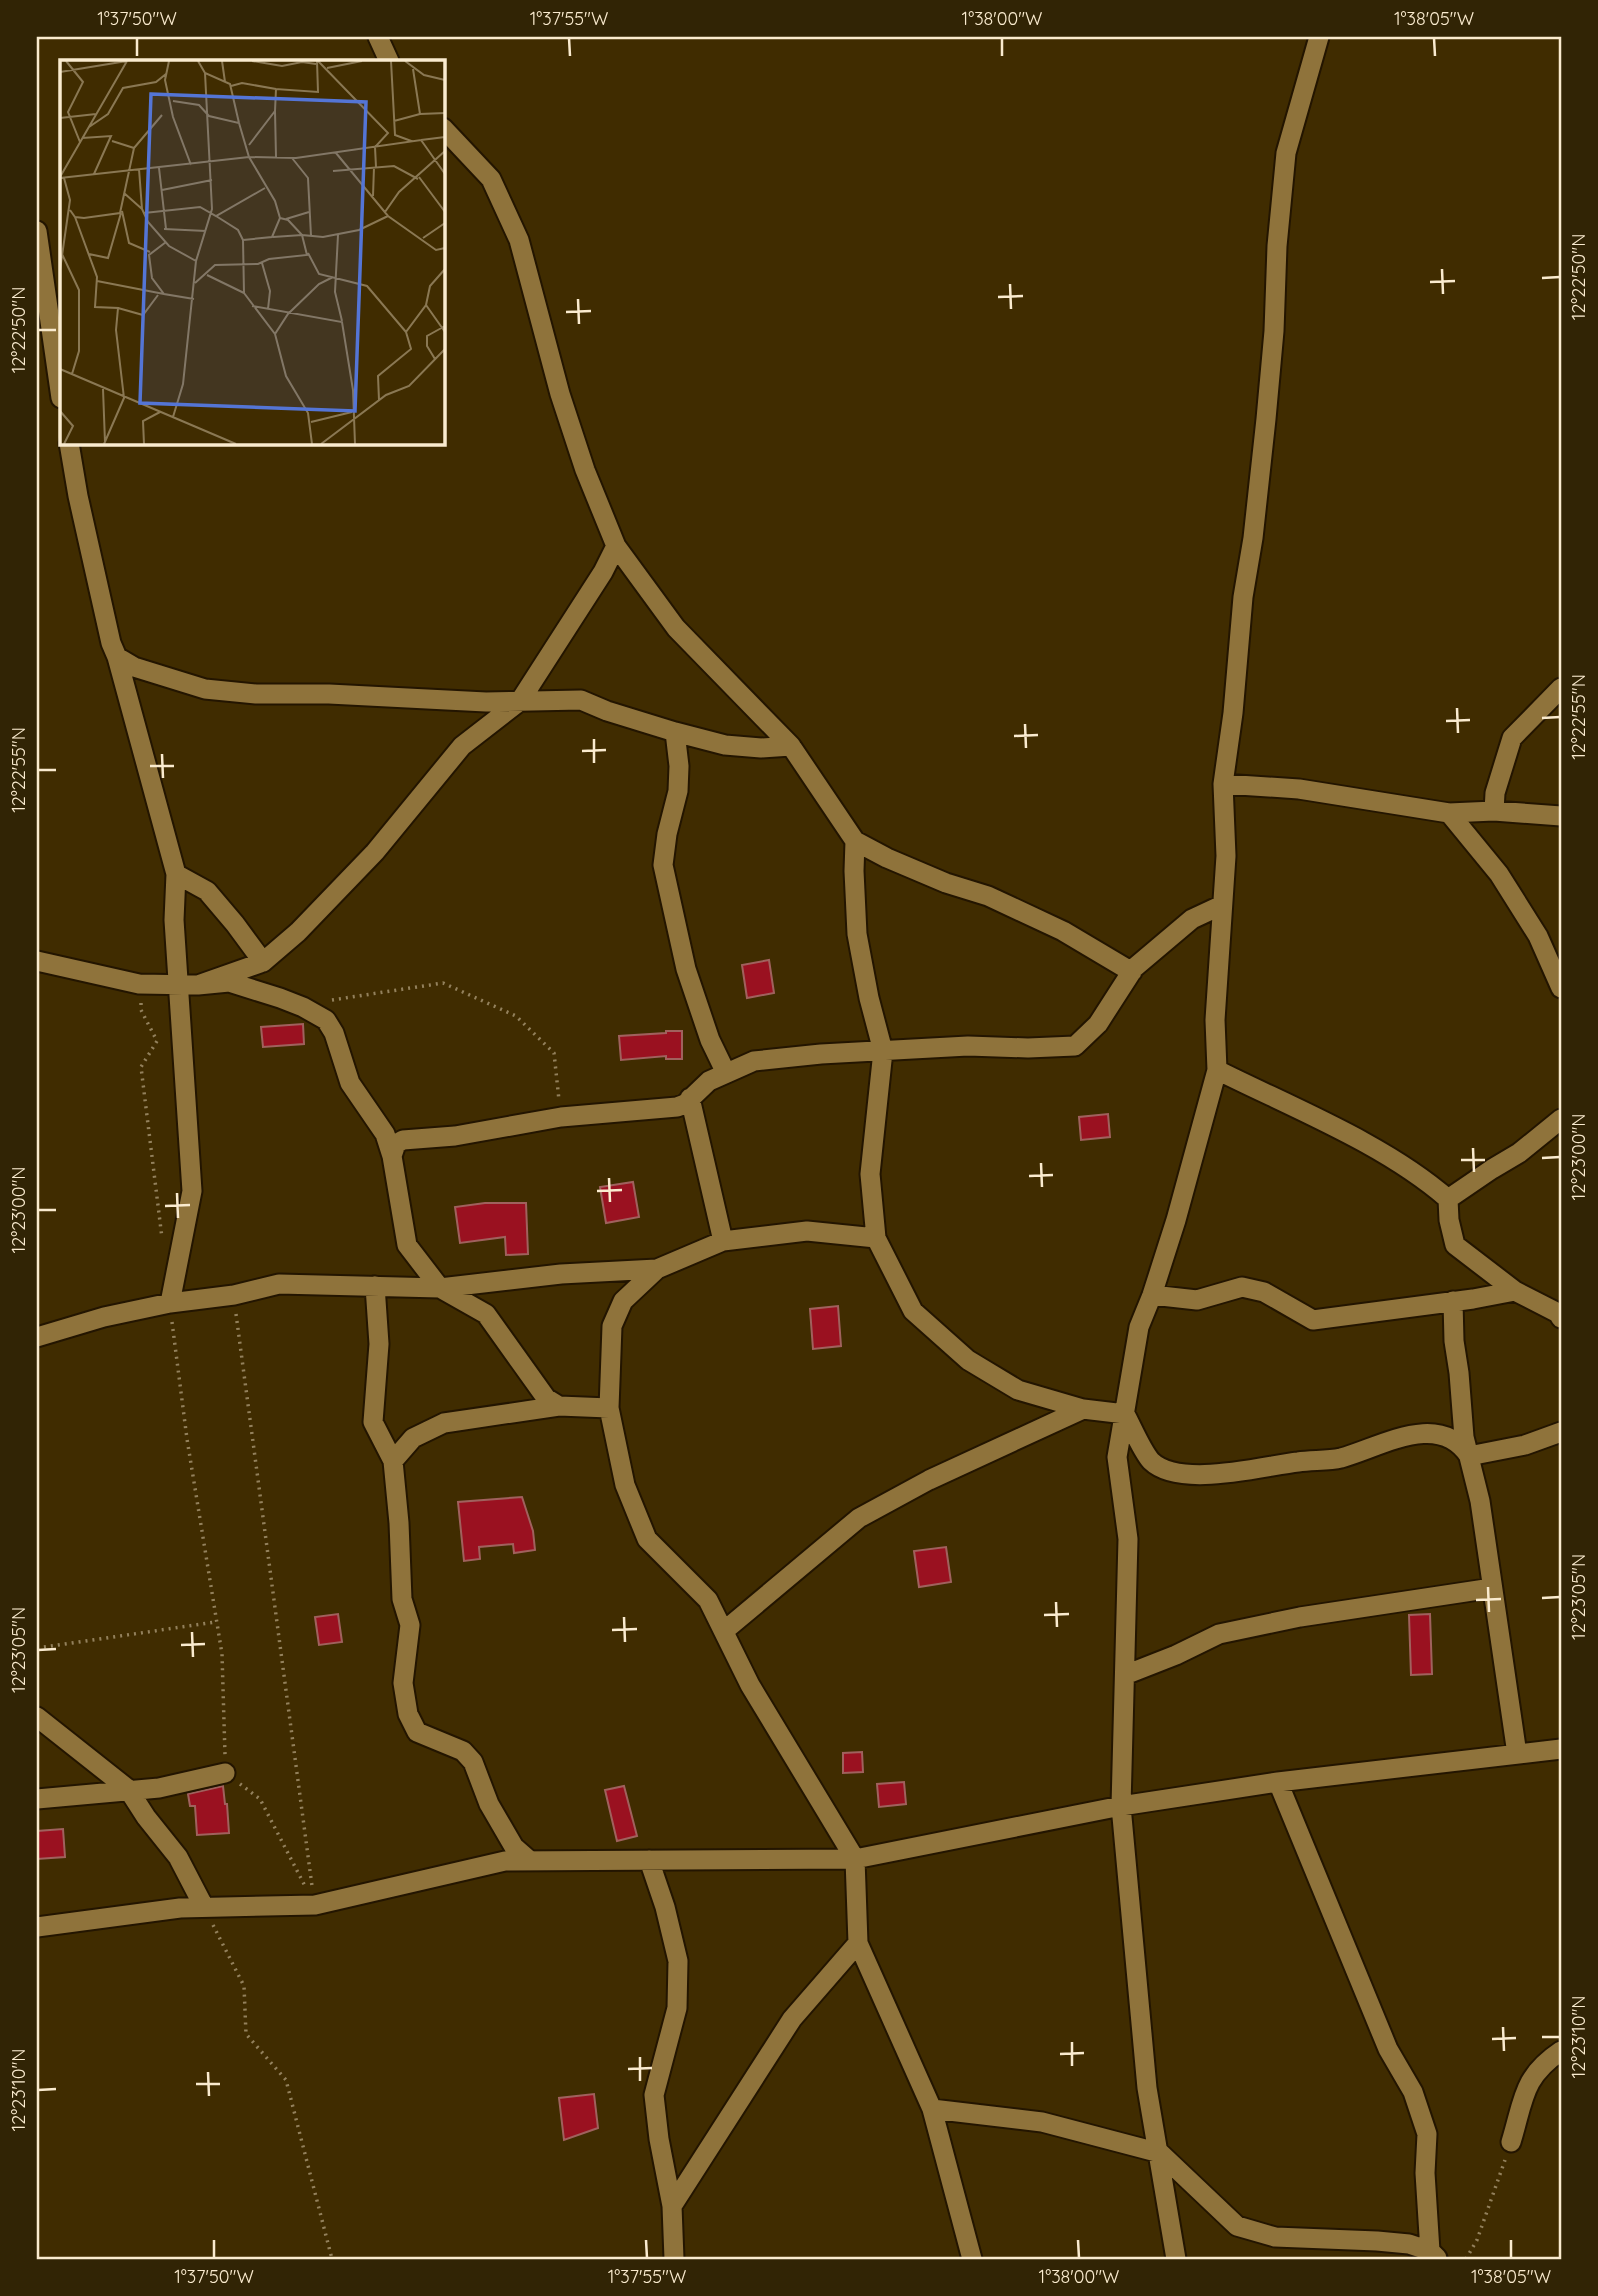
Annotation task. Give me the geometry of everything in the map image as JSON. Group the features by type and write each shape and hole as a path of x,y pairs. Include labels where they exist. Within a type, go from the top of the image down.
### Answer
{"street":[{"path":"378,37 389,60"},
{"path":"1176,2259 1147,2088 1121,1806 1128,1539 1117,1457 1139,1327 1152,1295 1217,1070 1215,1020 1226,856 1223,784 1266,419 1286,153 1319,37"},
{"path":"444,129 491,180 519,240 560,394 585,470 616,546 677,628 791,746 855,841 934,878 1001,902 1063,931 1132,972"},
{"path":"37,231 60,391"},
{"path":"69,444 78,496 111,642 176,874 174,920 188,985 192,1191 170,1303"},
{"path":"188,985 262,962 298,932 375,852 462,746 520,701 603,572 616,546"},
{"path":"117,657 134,667 205,689 243,693 520,701 581,700 607,711 725,745 761,748 791,746"},
{"path":"1494,811 1495,793 1513,738 1561,688"},
{"path":"675,732 679,765 678,791 667,834 663,864 686,969 710,1040 726,1073"},
{"path":"1223,784 1299,789 1449,813 1494,811 1561,816"},
{"path":"1449,813 1506,884 1538,936 1561,988"},
{"path":"855,841 858,934 869,998 883,1051 870,1174 876,1238 913,1311 968,1360 1018,1390 1083,1409 1125,1414"},
{"path":"176,874 207,891 235,923 262,962"},
{"path":"392,1156 396,1144 403,1140 455,1136 561,1117 677,1107 685,1104 709,1081 754,1061 968,1046 1075,1046 1098,1024 1132,972 1192,919 1222,905"},
{"path":"37,961 139,984 229,982 303,1007 326,1020 350,1083 385,1134 392,1156 407,1245 440,1288 486,1314 546,1398 559,1406"},
{"path":"1217,1070 1375,1149 1422,1176 1448,1199 1449,1220 1455,1245 1515,1291 1558,1313 1561,1318"},
{"path":"690,1098 723,1241"},
{"path":"1448,1199 1519,1153 1561,1121"},
{"path":"37,1337 104,1317 170,1303 234,1295 279,1284 440,1288 561,1275 657,1269 723,1241 807,1231 876,1238"},
{"path":"657,1269 623,1301 612,1326 609,1408 625,1485 647,1539 708,1600 750,1685 855,1859 858,1943 932,2109 972,2259"},
{"path":"375,1286 379,1343 373,1422 393,1461 402,1599 410,1625 403,1683 408,1714 417,1732 463,1751 473,1762 489,1804 514,1847 530,1861"},
{"path":"1152,1295 1197,1300 1241,1287 1264,1292 1313,1320 1515,1291"},
{"path":"1453,1301 1454,1341 1464,1437 1480,1501 1517,1754"},
{"path":"393,1461 413,1438 444,1423 559,1406 609,1408"},
{"path":"724,1631 859,1518 929,1480 1083,1409"},
{"path":"1125,1414 1151,1461 1167,1470 1203,1474 1242,1472 1296,1462 1339,1458 1424,1432 1448,1436 1462,1446 1469,1456"},
{"path":"1469,1456 1525,1445 1561,1432"},
{"path":"1125,1675 1219,1634 1300,1617 1492,1588"},
{"path":"37,1717 128,1789 178,1857 204,1907"},
{"path":"37,1927 180,1908 315,1905 505,1861 855,1859 1121,1806 1278,1782 1561,1749"},
{"path":"37,1799 159,1788 225,1773"},
{"path":"1278,1782 1388,2049 1413,2092 1424,2123 1427,2134 1425,2173 1434,2255"},
{"path":"649,1860 665,1907 678,1961 677,2008 654,2095 659,2140 672,2206 674,2259"},
{"path":"672,2206 792,2019 858,1943"},
{"path":"1511,2142 1518,2112 1532,2076 1545,2062 1561,2051"},
{"path":"932,2109 1042,2122 1160,2153 1237,2226 1275,2237 1409,2244 1434,2255"}],"path":[{"path":"303,1007 343,998 443,983 516,1016 554,1053 561,1117"},
{"path":"139,984 141,1010 157,1041 141,1067 163,1246"},
{"path":"234,1295 315,1905"},
{"path":"170,1303 187,1439 222,1654 225,1773 260,1799 315,1905"},
{"path":"37,1648 216,1622"},
{"path":"204,1907 244,1986 246,2034 286,2080 332,2259"},
{"path":"1466,2259 1478,2240 1511,2142"}],"building":[{"path":"769,960 774,993 747,998 742,965"},
{"path":"303,1024 304,1044 263,1047 261,1027"},
{"path":"682,1031 682,1059 666,1059 666,1056 621,1060 619,1036"},
{"path":"1108,1114 1110,1137 1081,1140 1079,1117"},
{"path":"633,1182 639,1217 606,1223 600,1187"},
{"path":"485,1203 526,1203 528,1254 506,1255 505,1237 460,1243 455,1207"},
{"path":"838,1306 841,1346 813,1349 810,1309"},
{"path":"522,1497 533,1531 535,1550 514,1553 513,1544 479,1547 480,1559 464,1561 458,1502"},
{"path":"946,1547 951,1582 919,1587 914,1551"},
{"path":"338,1614 342,1642 319,1645 315,1617"},
{"path":"1430,1614 1432,1674 1411,1675 1409,1615"},
{"path":"862,1752 863,1772 843,1773 843,1753"},
{"path":"904,1782 906,1804 879,1807 877,1784"},
{"path":"223,1786 229,1833 197,1835 195,1806 190,1806 188,1794"},
{"path":"624,1786 637,1836 617,1841 605,1790"},
{"path":"63,1829 65,1857 37,1859 37,1831"},
{"path":"594,2094 598,2128 564,2140 559,2098"}]}
